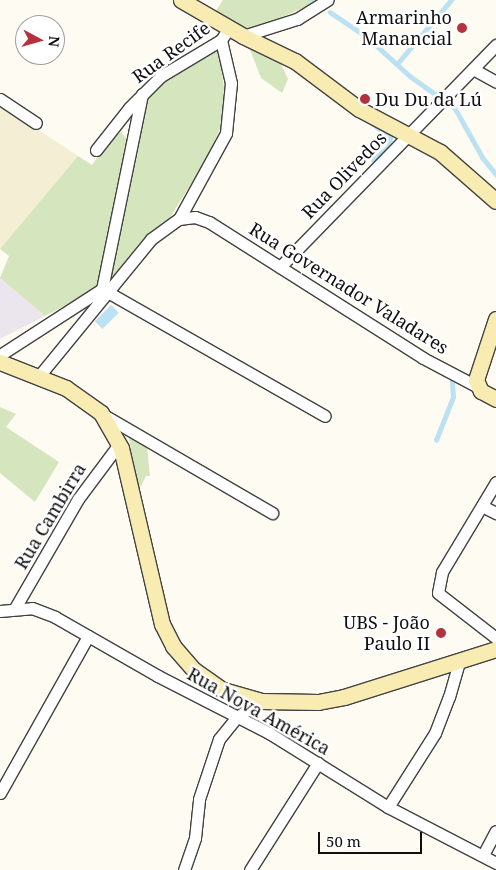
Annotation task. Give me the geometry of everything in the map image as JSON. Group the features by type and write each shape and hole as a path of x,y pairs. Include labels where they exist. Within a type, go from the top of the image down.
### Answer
{"street":[{"path":"181,0 225,34 244,36 295,61 359,109 409,133 456,164 496,201"},
{"path":"244,36 297,19 328,0"},
{"path":"39,376 106,291 151,239 179,219 226,134 231,83 225,34"},
{"name":"Rua Recife","path":"96,150 142,94 161,76 225,34"},
{"name":"Rua Olivedos","path":"280,266 474,69 496,44"},
{"path":"474,69 496,82"},
{"path":"0,355 106,291 142,94"},
{"path":"0,99 36,123"},
{"name":"Rua Governador Valadares","path":"179,219 195,217 209,222 422,358 478,387 496,399"},
{"path":"106,291 325,416"},
{"path":"478,387 477,373 496,319"},
{"path":"0,362 66,388 100,413 272,514"},
{"path":"100,413 119,444 158,612 173,646 194,670 223,690 261,701 298,704 344,697 496,649"},
{"name":"Rua Cambirra","path":"15,608 78,499 119,444"},
{"path":"496,482 442,572 438,593 496,638"},
{"path":"482,506 496,514"},
{"name":"Rua Nova América","path":"0,611 15,608 42,611 237,717 388,807 496,863"},
{"path":"0,793 88,636"},
{"path":"388,807 434,733 449,697 459,661"},
{"path":"184,870 195,838 199,799 210,763 224,730 237,717 261,701"},
{"path":"250,870 318,764"},
{"path":"483,855 496,831"}],"shaded area":[{"path":"0,105 78,156 0,249"},
{"path":"0,278 45,316 0,339"}],"green space":[{"path":"223,0 321,0 248,32 214,14"},
{"path":"218,45 224,88 222,124 208,157 169,219 141,241 106,285 149,96 171,76"},
{"path":"249,47 280,62 288,79 282,93 261,78"},
{"path":"121,132 129,142 97,289 45,316 0,278 9,256 0,249 78,156 92,165 109,141"},
{"path":"0,407 16,414 6,427 59,462 35,502 0,473"},
{"path":"127,426 146,436 150,476 146,476 138,492"}],"water":[{"path":"111,305 119,313 103,329 95,321"}],"waterway":[{"path":"397,64 451,0"},
{"path":"330,12 367,37 410,76 455,108 483,158 496,174"},
{"path":"373,160 389,146 390,138 374,125"},
{"path":"436,440 453,397 452,381"}],"place":[{"name":"Armarinho Manancial","path":"462,28"},
{"name":"Du Du da Lú","path":"365,99"},
{"name":"UBS - João Paulo II","path":"441,633"}]}
